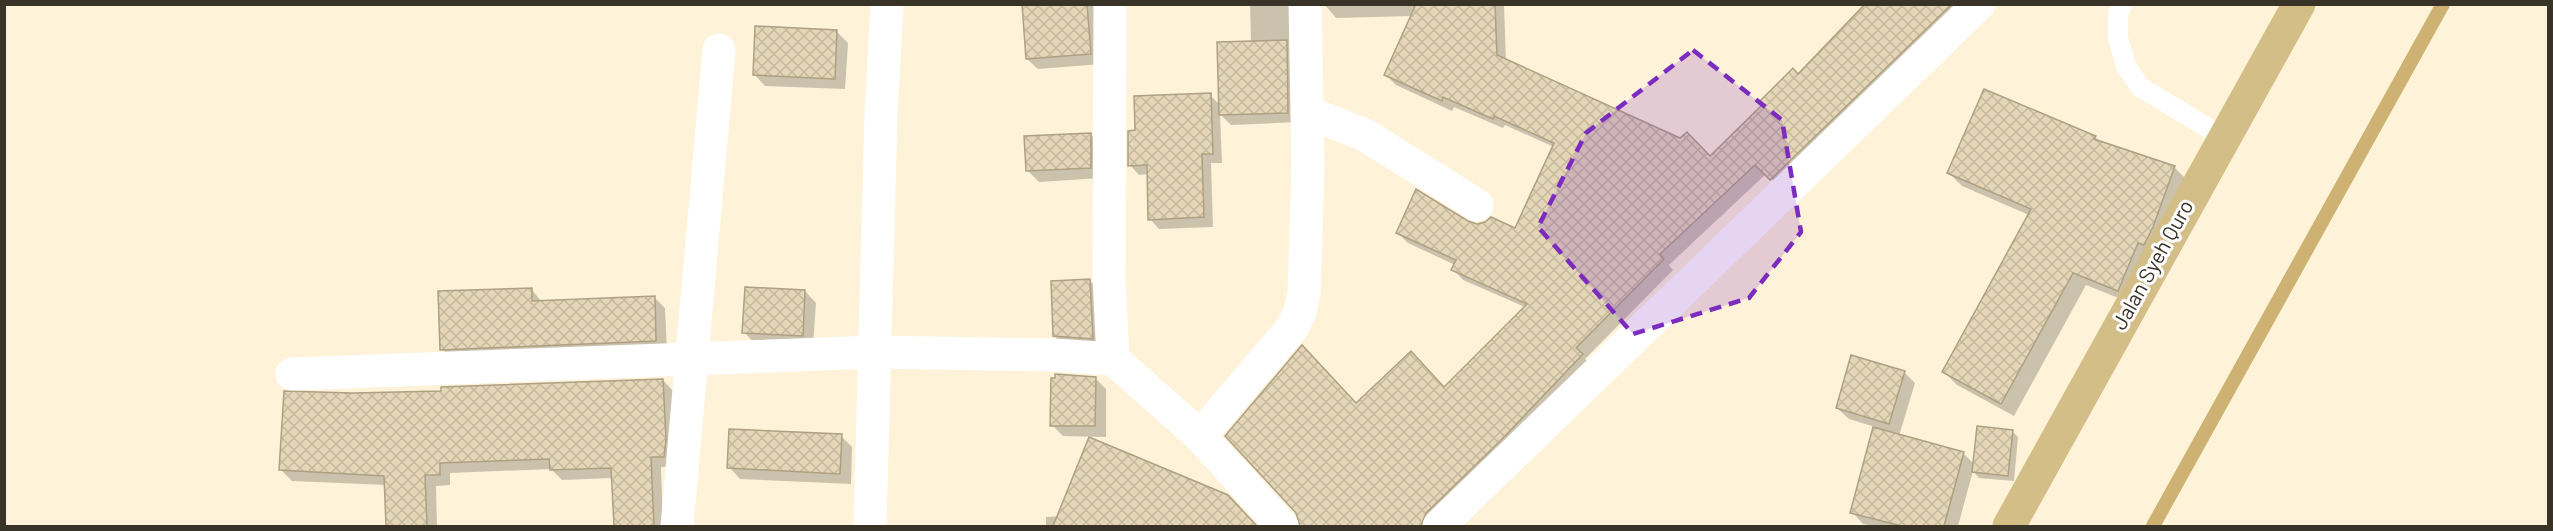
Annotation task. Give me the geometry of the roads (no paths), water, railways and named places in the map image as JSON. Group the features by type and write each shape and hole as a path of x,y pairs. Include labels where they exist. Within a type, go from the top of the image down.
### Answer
{"main road":[{"name":"Jalan Syeh Quro","path":"2009,526 2223,137 2299,4"}],"street":[{"path":"870,526 887,4"},
{"path":"1110,4 1108,278 1113,358"},
{"path":"1200,436 1293,328 1300,312 1306,246 1305,4"},
{"path":"1439,526 1979,4"},
{"path":"677,526 719,50"},
{"path":"1307,112 1365,135 1477,205"},
{"path":"292,374 874,352 1113,358 1200,436 1281,526"}],"lane":[{"path":"2122,4 2118,14 2118,38 2126,66 2140,87 2223,137"}],"waterway":[{"path":"2153,526 2443,4"}]}
